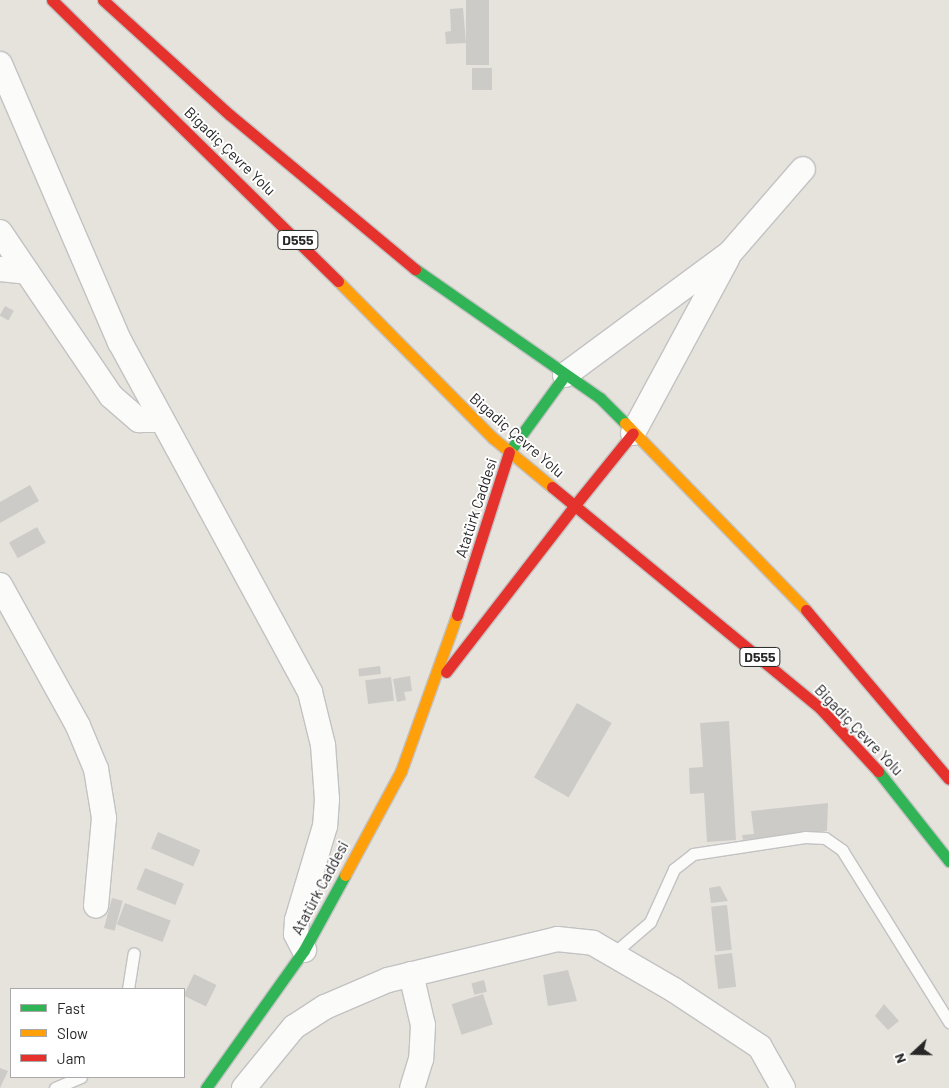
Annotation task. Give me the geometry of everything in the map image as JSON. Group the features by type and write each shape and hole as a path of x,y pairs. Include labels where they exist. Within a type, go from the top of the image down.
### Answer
{"main road":[{"name":"Bigadiç Çevre Yolu","path":"52,0 509,452 820,708 896,791 949,861"},
{"name":"Bigadiç Çevre Yolu","path":"104,0 230,115 401,259 565,376 600,398 825,629 949,779"},
{"name":"Atatürk Caddesi","path":"206,1088 304,950 401,771 434,687 509,452 565,376"},
{"name":"Atatürk Caddesi","path":"434,687 633,433"}],"street":[{"path":"0,64 96,290 161,420 287,642 318,718 327,799 325,826 297,920 296,934 304,950"},
{"path":"565,376 730,253 803,169"},
{"path":"0,232 111,396 139,420 161,420"},
{"path":"633,433 730,253"},
{"path":"0,269 27,272"},
{"path":"0,584 78,726 96,768 104,818 96,906"},
{"path":"244,1088 281,1040 309,1016 362,989 411,974 557,939 593,943 615,952 760,1048 783,1088"},
{"path":"411,974 423,1026 421,1059 412,1088"}],"lane":[{"path":"615,952 650,922 674,869 693,854 805,836 824,838 842,850 949,1022"},
{"path":"128,988 134,953"},
{"path":"55,1088 79,1078"}],"building":[{"path":"466,0 489,0 489,65 466,65"},
{"path":"463,8 466,43 446,44 445,32 451,31 450,9"},
{"path":"472,68 492,68 492,90 472,90"},
{"path":"5,306 14,311 8,320 0,316"},
{"path":"30,485 39,501 0,523 0,502"},
{"path":"37,527 46,543 18,558 9,543"},
{"path":"380,666 381,674 359,677 358,669"},
{"path":"410,676 412,691 404,692 406,700 397,702 393,679"},
{"path":"391,677 394,701 368,704 365,680"},
{"path":"577,703 612,723 569,797 534,777"},
{"path":"729,721 736,840 707,842 704,793 690,794 689,768 703,767 700,723"},
{"path":"828,803 827,831 743,840 742,835 754,834 751,811"},
{"path":"158,832 200,850 193,867 151,849"},
{"path":"145,868 184,884 175,905 136,889"},
{"path":"720,886 728,901 711,903 709,888"},
{"path":"112,898 123,901 115,931 104,928"},
{"path":"125,903 171,921 163,942 117,924"},
{"path":"727,905 732,950 716,951 711,907"},
{"path":"732,953 736,987 718,989 714,955"},
{"path":"568,970 577,1001 548,1006 543,975"},
{"path":"194,974 216,985 206,1007 185,996"},
{"path":"484,980 487,992 474,995 471,983"},
{"path":"483,994 493,1024 462,1035 452,1004"},
{"path":"884,1004 899,1021 888,1030 875,1016"},
{"path":"0,1068 8,1071 0,1088"}],"traffic: fast":[{"path":"415,269 600,398 625,423"},
{"path":"509,452 565,375"},
{"path":"878,771 949,861"},
{"path":"206,1088 304,950 345,875"}],"traffic: slow":[{"path":"338,281 493,438 552,487"},
{"path":"625,423 806,610"},
{"path":"345,875 401,771 457,615"}],"traffic: jam":[{"path":"52,0 338,281"},
{"path":"103,0 230,115 415,269"},
{"path":"575,505 633,433"},
{"path":"457,615 509,452"},
{"path":"552,487 820,708 878,771"},
{"path":"446,672 575,505"},
{"path":"806,610 949,779"}]}
